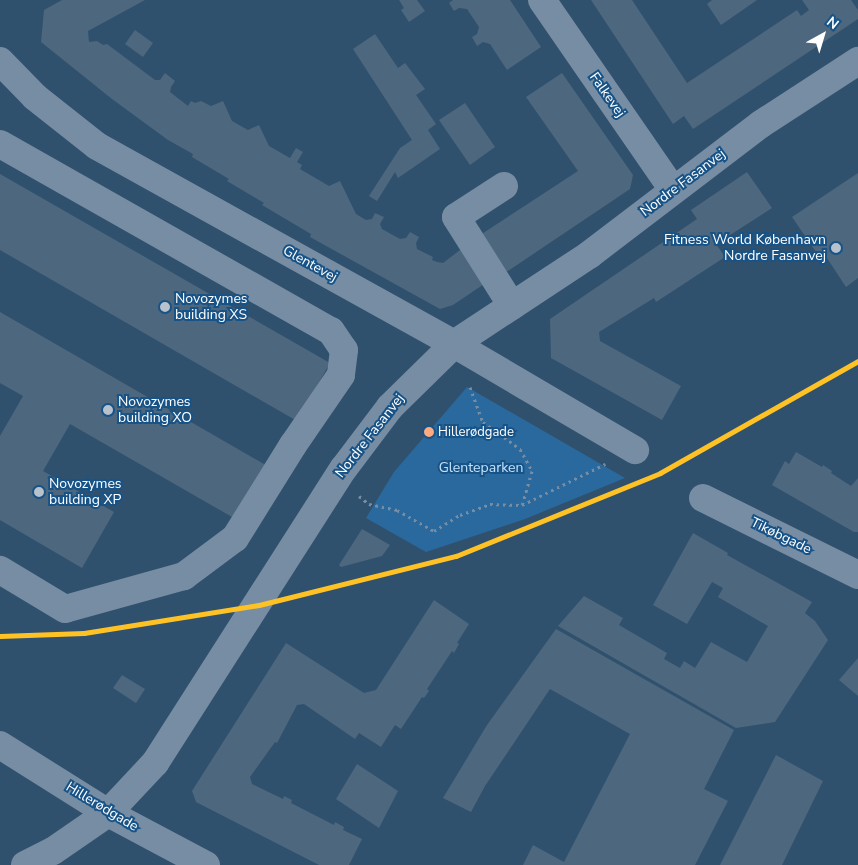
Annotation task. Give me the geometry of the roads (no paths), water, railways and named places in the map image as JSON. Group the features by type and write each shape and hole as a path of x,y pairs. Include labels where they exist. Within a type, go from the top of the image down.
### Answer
{"street":[{"name":"Falkevej","path":"542,0 673,190"},
{"name":"Glentevej","path":"0,61 35,97 97,146 454,344 635,450"},
{"name":"Nordre Fasanvej","path":"25,865 53,851 108,813 155,763 335,481 390,407 454,344 589,255 761,124 858,61"},
{"path":"0,144 331,331 344,350 341,375 293,445 235,538 184,576 65,610 0,570"},
{"path":"504,186 456,217 512,306"},
{"name":"Tikøbgade","path":"703,498 858,575"},
{"name":"Hillerødgade","path":"0,745 108,813 206,865"}],"place":[{"name":"Fitness World København Nordre Fasanvej","path":"836,248"},
{"name":"Novozymes building XS","path":"165,307"},
{"name":"Novozymes building XO","path":"108,410"},
{"name":"Hillerødgade","path":"429,432"},
{"name":"Novozymes building XP","path":"39,492"}],"park label":[{"name":"Glenteparken","path":"481,468"}]}
